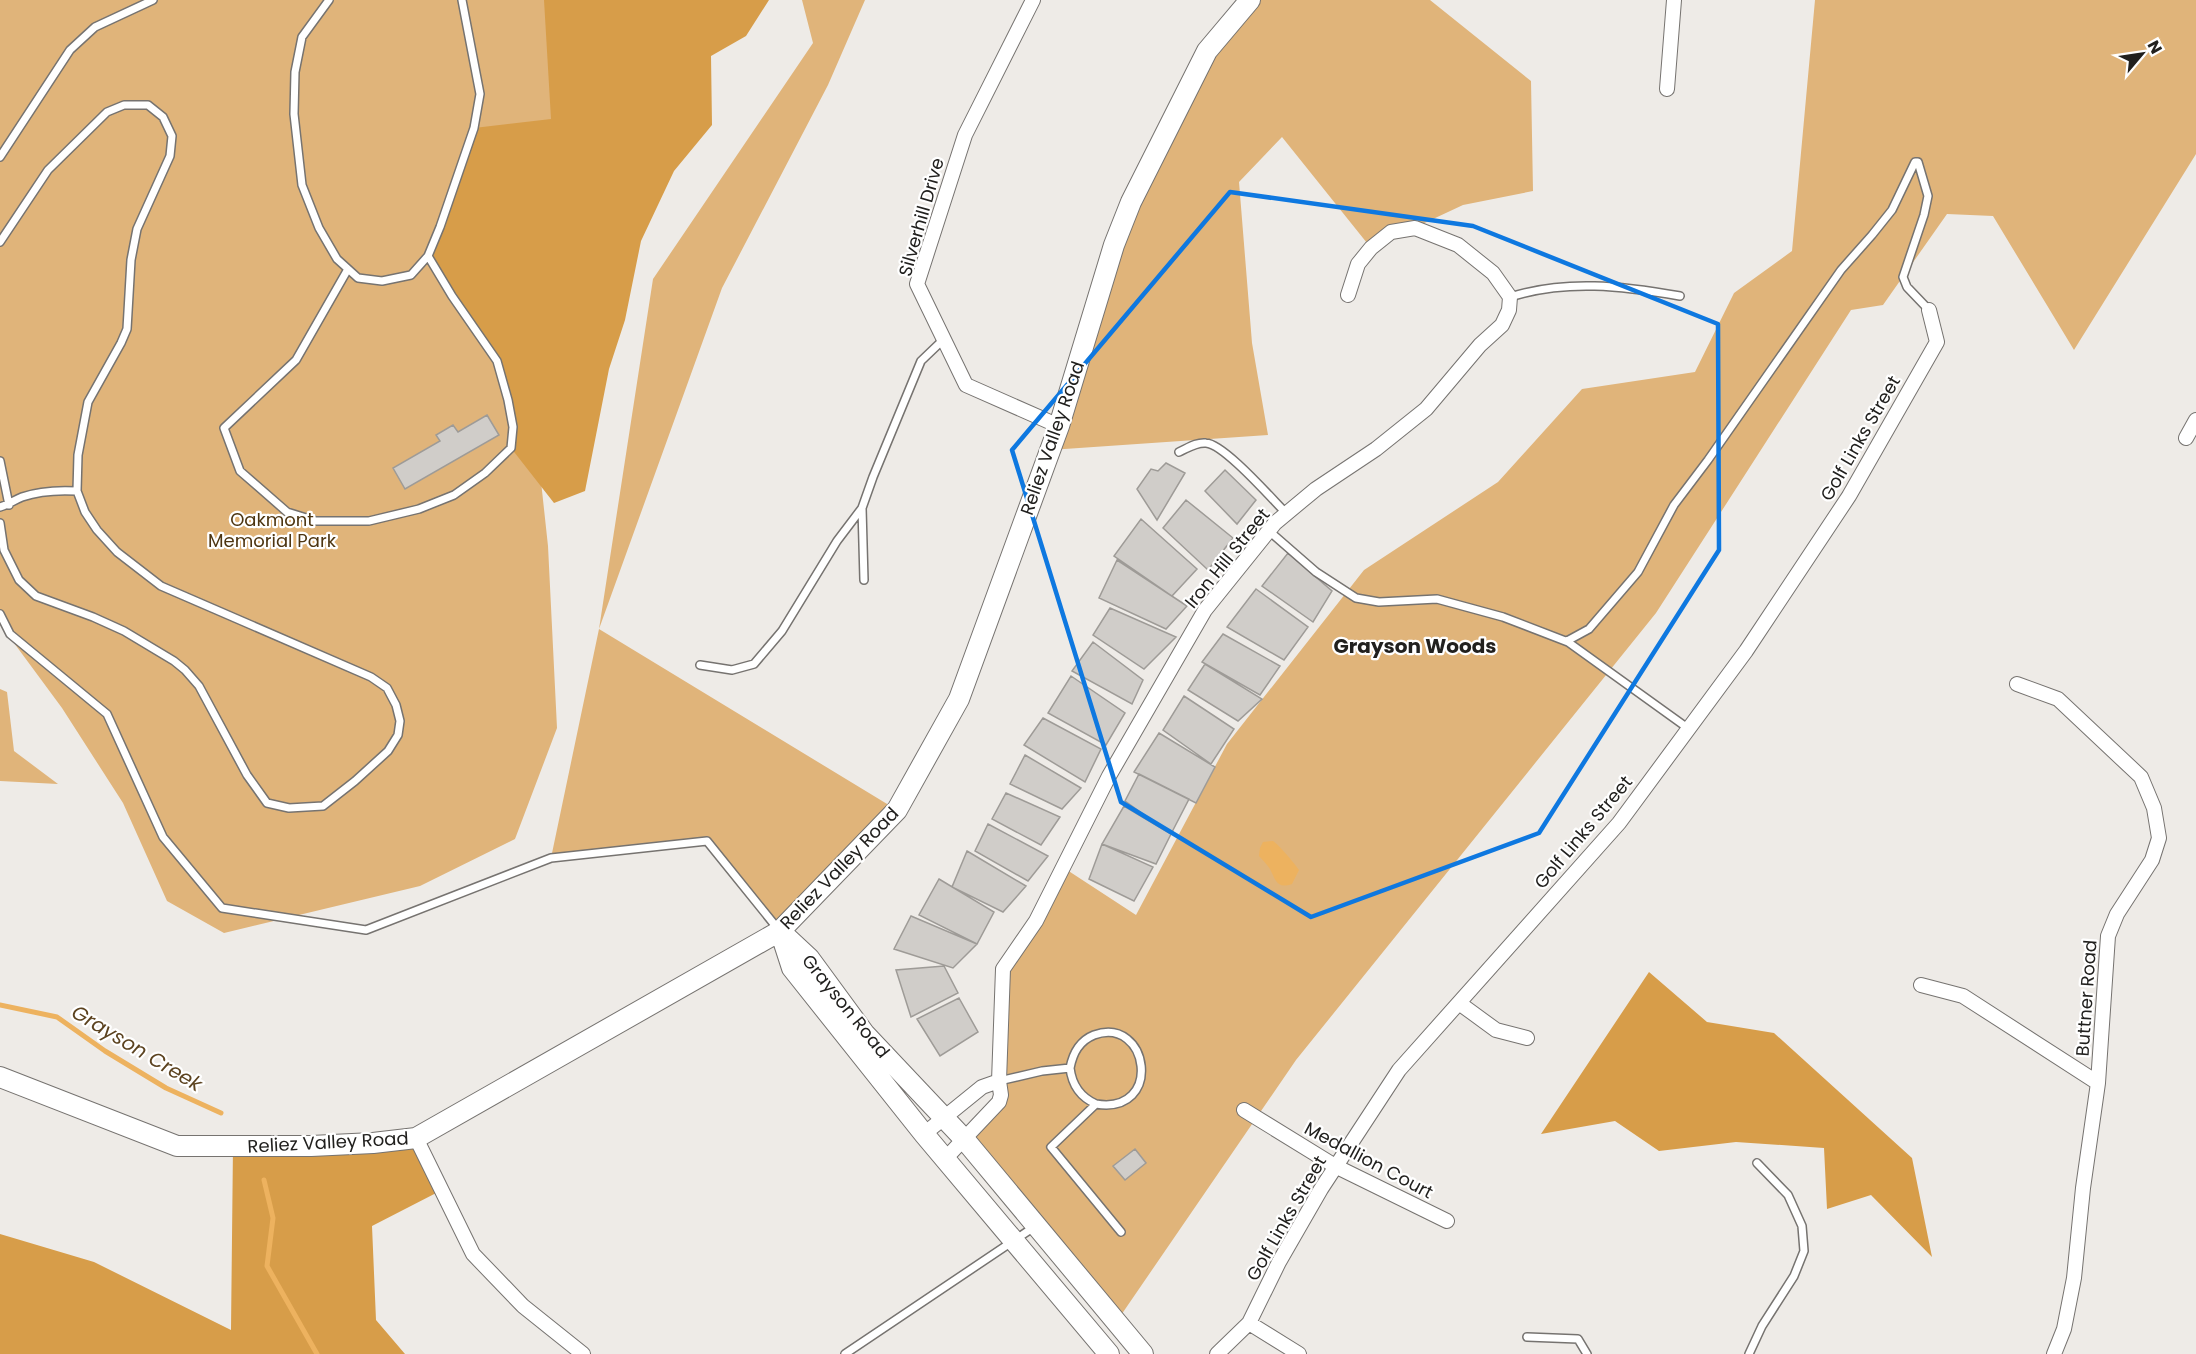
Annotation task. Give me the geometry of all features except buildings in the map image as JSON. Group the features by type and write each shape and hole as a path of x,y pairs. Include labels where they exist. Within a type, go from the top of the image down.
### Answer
{"main road":[{"name":"Reliez Valley Road","path":"0,1077 177,1146 321,1145 373,1143 416,1138 780,931 897,810 959,699 1059,426 1114,245 1131,202 1207,51 1250,0"},
{"name":"Grayson Road","path":"780,931 809,958 864,1033 965,1140 1143,1354"},
{"name":"Grayson Road","path":"780,931 792,969 924,1134 1109,1354"}],"street":[{"name":"Silverhill Drive","path":"1033,0 965,135 916,284 966,386 1059,426"},
{"path":"1667,89 1674,0"},
{"path":"1348,295 1358,264 1371,248 1391,232 1415,228 1458,244 1493,273 1510,297"},
{"name":"Iron Hill Street","path":"946,1158 999,1102 1003,969 1036,921 1109,776 1205,610 1269,531 1287,514 1316,489 1376,449 1426,409 1480,345 1502,325 1509,310 1510,297"},
{"name":"Golf Links Street","path":"1217,1354 1249,1323 1279,1262 1335,1166 1399,1070 1619,823 1746,651 1849,496 1936,342 1929,310"},
{"path":"2186,438 2196,420"},
{"name":"Buttner Road","path":"2017,684 2058,699 2141,777 2154,808 2159,838 2152,861 2117,914 2108,936 2098,1083 2083,1188 2074,1278 2064,1329 2054,1354"},
{"path":"1921,986 1963,996 2098,1083"},
{"path":"1459,1003 1496,1030 1527,1038"},
{"path":"924,1134 982,1087 999,1081"},
{"name":"Medallion Court","path":"1244,1110 1335,1166 1447,1221"},
{"path":"416,1138 473,1254 523,1306 583,1354"},
{"path":"1249,1323 1299,1354"}],"lane":[{"path":"0,158 70,50 94,27 153,0"},
{"path":"329,0 302,37 295,72 294,114 302,185 319,228 337,259 358,278 382,281 411,275 428,256 474,128 480,94 462,0"},
{"path":"0,242 48,170 107,112 124,105 148,105 163,117 172,136 170,156 137,229 131,260 127,329 88,402 78,455 77,491 85,512 97,530 117,552 161,586 371,677 387,688 396,705 400,721 398,735 388,751 355,781 322,806 289,808 267,803 247,776 199,686 185,670 124,631 36,596 18,580 4,550 0,523"},
{"path":"1567,641 1589,629 1638,572 1674,505 1841,270 1892,210 1915,162 1918,162 1921,169 1928,196 1924,216 1903,277 1907,287 1929,310"},
{"path":"348,269 296,360 224,428 240,471 287,512 316,521 369,521 419,509 454,495 484,473 511,448 513,427 497,361 452,296 428,256"},
{"path":"1510,297 1555,286 1623,286 1680,296"},
{"path":"700,665 732,670 754,664 782,631 837,541 862,508 921,361 944,339"},
{"path":"1179,452 1203,442 1213,444 1226,453 1287,514"},
{"path":"0,461 9,505"},
{"path":"0,507 9,505 21,497 58,490 77,491"},
{"path":"862,508 864,580"},
{"path":"1269,531 1316,572 1356,598 1378,602 1437,599 1503,616 1567,641 1689,729"},
{"path":"0,614 10,634 107,714 163,837 222,908 366,930 551,858 707,841 780,931"},
{"path":"1101,1033 1120,1036 1136,1048 1143,1069 1137,1087 1123,1101 1113,1104 1096,1104 1078,1091 1070,1068 1076,1049 1082,1042 1101,1033"},
{"path":"999,1081 1042,1071 1070,1068"},
{"path":"1096,1104 1051,1147 1121,1232"},
{"path":"1749,1354 1762,1326 1794,1276 1804,1251 1802,1226 1788,1195 1756,1163"},
{"path":"845,1354 1036,1225"},
{"path":"1527,1337 1578,1339 1587,1354"}],"highlighted area":[{"path":"1230,192 1473,226 1718,324 1719,550 1539,833 1311,917 1121,802 1012,450"}],"green space":[{"name":"Oakmont Memorial Park","path":"0,0 580,0 535,426 548,546 557,728 515,839 420,886 224,933 167,901 123,803 62,708 0,624"},
{"path":"802,0 865,0 828,85 722,288 599,629 653,279 813,43"},
{"path":"1250,0 1430,0 1531,81 1533,191 1463,205 1371,248 1282,137 1239,182 1252,343 1268,435 1050,450 1114,245 1207,51"},
{"path":"1815,0 2196,0 2196,154 2074,350 1993,216 1947,214 1883,305 1851,310 1656,613 1296,1060 1117,1321 966,1141 1002,1101 1003,969 1064,868 1136,915 1227,744 1364,570 1498,482 1582,389 1695,372 1734,293 1792,251"},
{"path":"599,629 897,810 780,931 707,841 551,858"},
{"path":"0,689 7,692 14,751 58,784 0,781"}],"shaded area":[{"path":"544,0 769,0 746,36 711,56 712,125 674,171 641,241 625,320 609,369 585,491 554,503 511,448 513,427 497,361 428,256 474,128 551,119"},
{"path":"1273,841 1299,870 1292,884 1280,885 1259,856 1263,842"},
{"path":"1649,972 1707,1022 1774,1033 1912,1158 1932,1257 1871,1195 1827,1209 1824,1148 1736,1142 1659,1151 1615,1121 1541,1134"},
{"path":"416,1138 442,1190 372,1226 376,1320 405,1354 0,1354 0,1234 94,1262 231,1330 233,1146"}],"waterway":[{"name":"Grayson Creek","path":"0,1005 57,1017 105,1051 166,1088 221,1113"},
{"name":"Grayson Creek","path":"264,1180 273,1218 267,1266 317,1354"}],"district":[{"name":"Grayson Woods","path":"1415,646"}]}
